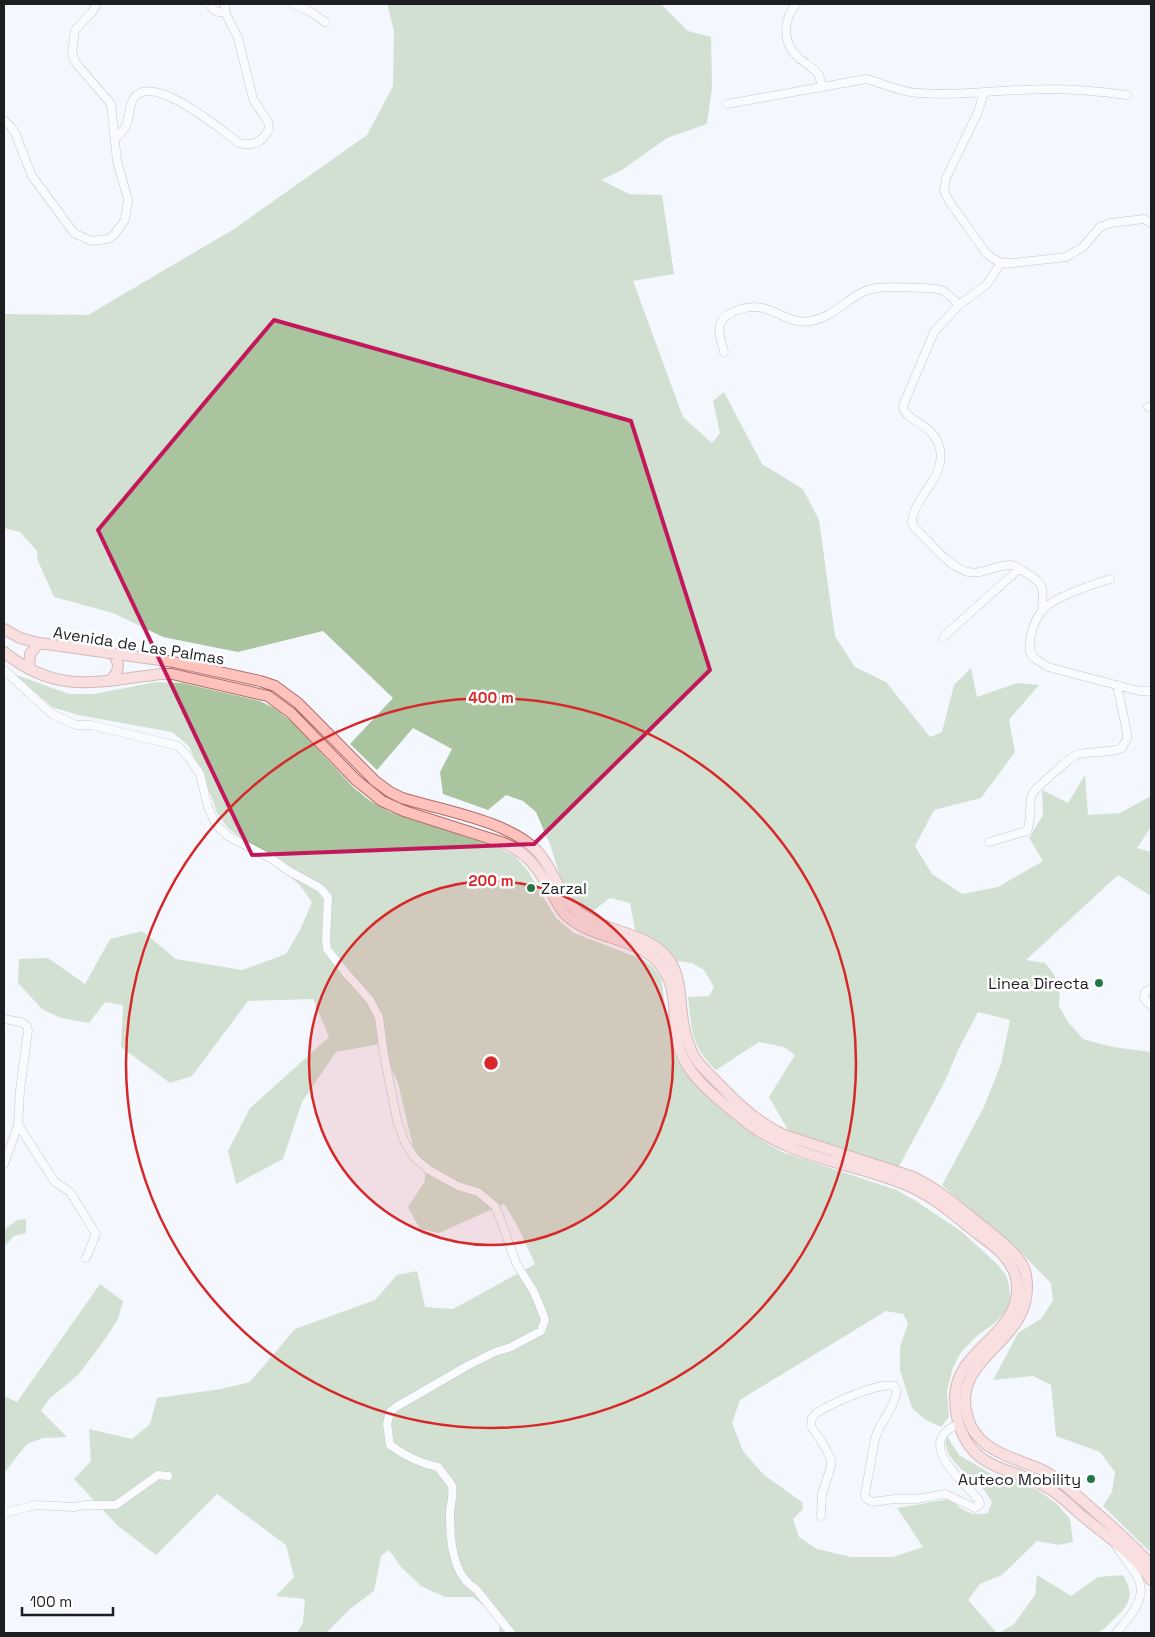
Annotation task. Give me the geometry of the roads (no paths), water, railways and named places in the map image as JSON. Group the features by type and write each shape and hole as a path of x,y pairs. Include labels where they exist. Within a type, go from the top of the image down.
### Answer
{"main road":[{"name":"Avenida de Las Palmas","path":"4,629 20,638 39,643 174,662 275,686 298,703 364,771 390,792 402,798 502,828 530,844 544,859 568,901 579,913 596,922 644,941 655,947 668,959 678,978 684,1027 694,1056 702,1067 743,1108 773,1130 784,1135 913,1177 930,1185 1008,1248 1024,1268 1027,1281 1026,1301 1020,1318 981,1362 968,1383 966,1404 972,1428 977,1435 995,1449 1007,1456 1043,1470 1057,1479 1102,1517 1151,1565"},
{"path":"29,669 30,654 39,643"},
{"name":"Avenida de Las Palmas","path":"4,652 29,669 66,682 88,683 172,674 268,696 291,713 356,780 382,801 404,811 501,842 516,849 524,854 537,869 561,909 570,919 587,929 637,947 660,964 670,981 677,1042 684,1060 697,1078 741,1118 784,1146 886,1177 916,1189 956,1216 999,1251 1011,1266 1016,1279 1015,1305 1001,1328 969,1360 959,1374 955,1390 955,1402 963,1436 978,1456 996,1467 1033,1480 1049,1488 1113,1541 1136,1562 1151,1580"},
{"path":"109,681 118,668 113,654"}],"street":[{"path":"4,120 12,127 15,133 32,176 74,232 91,241 108,239 114,235 125,220 128,211 128,200 117,161 111,104 75,62 72,52 75,30 97,4"},
{"path":"115,138 124,131 134,99 139,93 147,90 160,92 187,106 239,143 246,145 263,140 269,129 268,122 253,99 238,38 225,8 218,13 209,4"},
{"path":"293,4 311,12 325,22"},
{"path":"796,4 787,21 788,40 797,56 818,74 822,87"},
{"path":"727,104 866,79 887,84 905,92 917,93 1092,90 1127,95"},
{"path":"984,92 978,112 946,178 944,191 949,202 992,258 1001,263 1014,264 1066,257 1083,247 1100,227 1111,223 1144,219 1151,223"},
{"path":"1001,263 987,284 958,305 934,332 903,408 906,414 927,428 936,437 940,457 938,471 915,508 912,523 948,560 967,572 1011,565 1041,584 1043,590 1042,610 1034,626 1029,644 1030,652 1034,658 1048,667 1139,691 1151,691"},
{"path":"724,352 719,336 720,323 728,314 750,306 773,311 798,322 809,322 826,317 861,293 876,288 941,290 958,305"},
{"path":"943,637 1019,569"},
{"path":"1042,610 1072,592 1110,579"},
{"path":"4,670 52,714 76,725 91,725 178,746 200,774 208,807 216,825 228,836 272,859 320,888 328,897 326,939 328,949 370,1000 379,1016 384,1055 397,1120 405,1143 415,1158 429,1170 458,1186 478,1192 495,1206 516,1263 534,1292 543,1314 545,1320 542,1331 467,1366 396,1407 390,1412 387,1424 390,1445 425,1464 438,1467 452,1487 450,1524 457,1568 468,1584 476,1589 511,1633"},
{"path":"989,842 1027,831 1030,826 1033,792 1075,755 1116,751 1122,748 1127,738 1127,733 1117,685"},
{"path":"1151,989 1146,992 1144,998 1151,1005"},
{"path":"4,1019 21,1022 27,1026 28,1031 20,1090 18,1125 5,1161"},
{"path":"18,1125 55,1182 70,1192 96,1234 86,1258"},
{"path":"821,1516 822,1494 831,1466 831,1459 811,1426 812,1418 816,1413 858,1394 888,1385 894,1386 897,1390 894,1405 875,1439 865,1494 866,1498 872,1502 917,1499 945,1494 975,1508 980,1504 979,1500 954,1474 940,1449 940,1442 943,1436 959,1424"},
{"path":"4,1512 36,1505 73,1507 86,1504 116,1505 158,1474 168,1476"},
{"path":"1113,1541 1139,1580 1140,1587 1140,1596 1134,1610 1116,1633"}],"place":[{"name":"Zarzal","path":"531,888"},
{"name":"Linea Directa","path":"1099,983"},
{"name":"Auteco Mobility","path":"1091,1479"}]}
